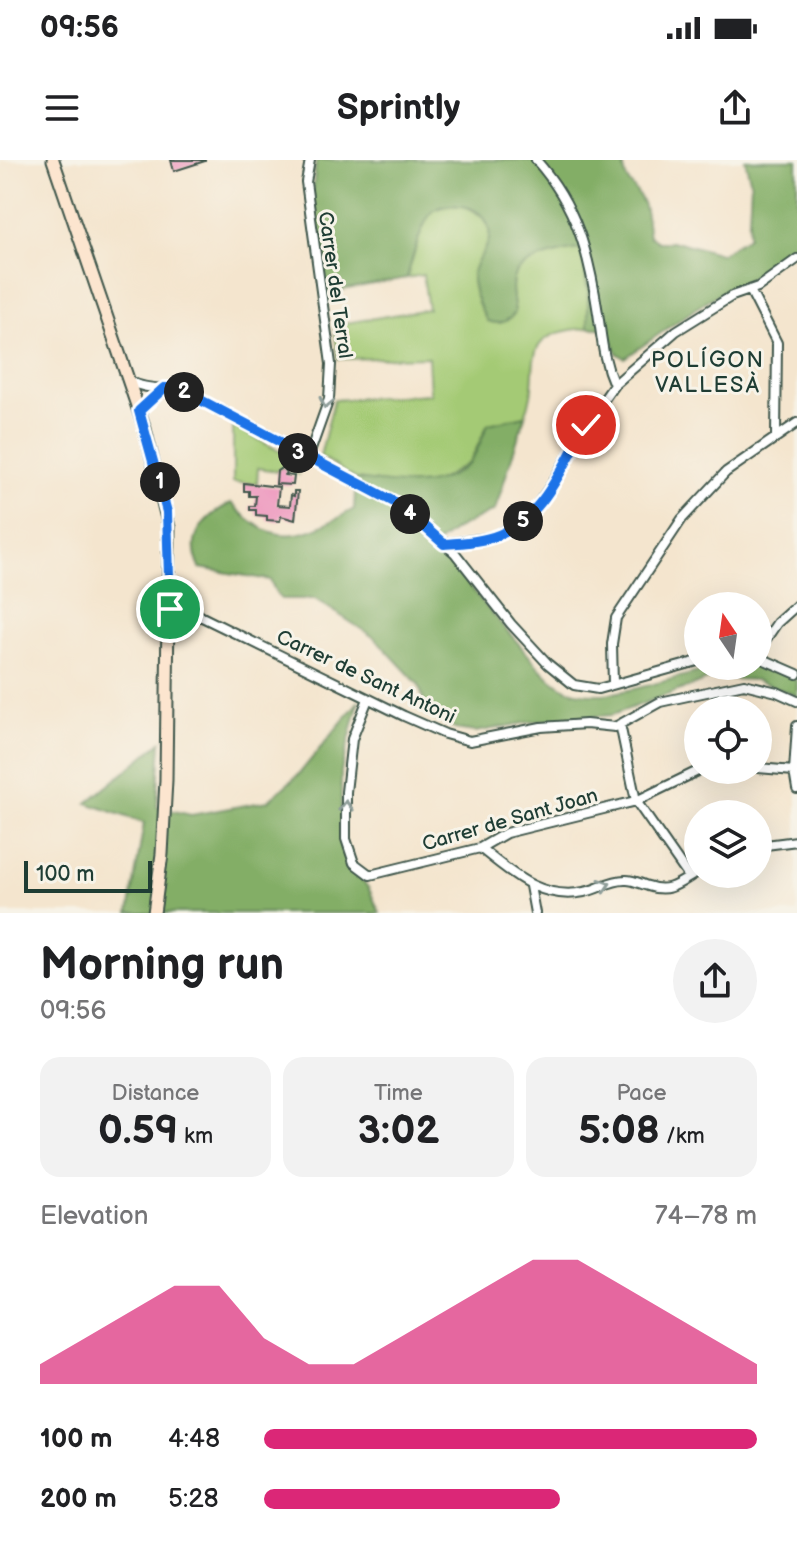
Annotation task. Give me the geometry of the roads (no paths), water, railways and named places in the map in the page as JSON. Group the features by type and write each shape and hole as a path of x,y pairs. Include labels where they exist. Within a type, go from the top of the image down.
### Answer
{"main road":[{"path":"53,160 139,411 167,512 170,636 166,780 162,854 154,913"}],"street":[{"name":"Carrer del Terral","path":"308,458 329,399 331,364 307,197 310,160"},
{"path":"536,160 546,171 579,227 598,312 604,363 614,385"},
{"path":"444,544 494,537 529,517 614,385 676,331 732,296 758,287 797,259"},
{"path":"750,290 777,343 776,436"},
{"path":"129,381 147,389 177,388 400,505 455,553 511,624 548,664 574,685 598,689 684,665"},
{"path":"139,411 164,388"},
{"path":"613,684 612,644 616,618 682,519 726,472 797,423"},
{"name":"Carrer de Sant Antoni","path":"170,584 185,605 202,617 368,699 445,734 470,741 541,727 586,724 615,727 660,702 744,684 777,692 797,701"},
{"path":"170,609 185,605"},
{"path":"772,630 797,605"},
{"name":"Carrer de Sant Antoni","path":"170,609 202,617"},
{"path":"170,636 175,625 189,616"},
{"path":"772,663 797,674"},
{"name":"Carrer de Sant Joan","path":"368,699 352,739 346,792 346,839 354,863 370,875 480,848 506,833 636,801 684,778"},
{"path":"620,724 636,801 684,870"},
{"path":"797,726 794,771 797,789"},
{"path":"772,769 794,771"},
{"path":"772,844 797,841"},
{"path":"480,848 530,886 564,894 586,892 606,883 628,879 658,890 675,888 684,881"},
{"path":"530,886 535,913"}],"district":[{"name":"POLÍGON VALLESÀ","path":"708,372"}]}
